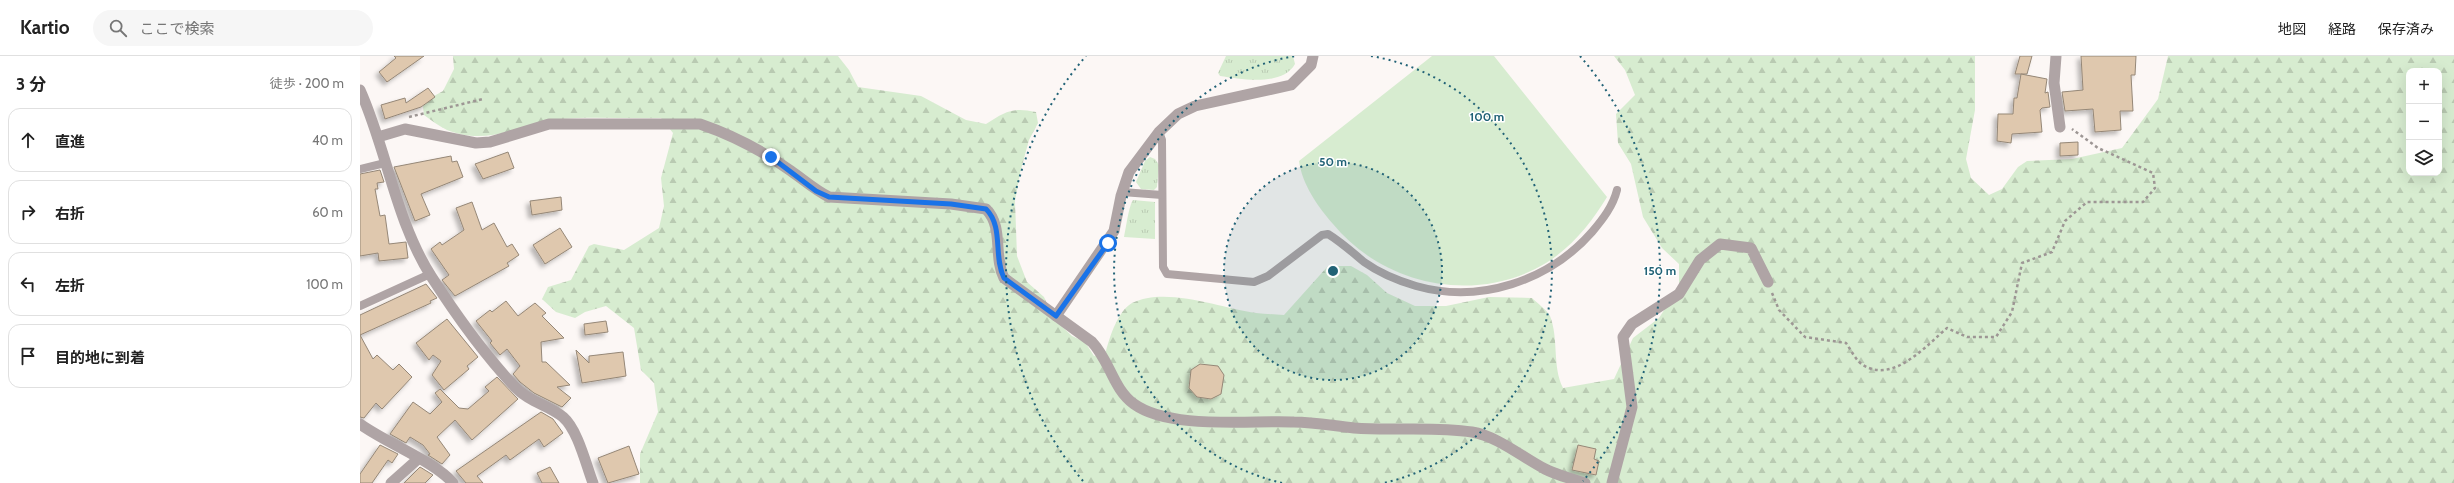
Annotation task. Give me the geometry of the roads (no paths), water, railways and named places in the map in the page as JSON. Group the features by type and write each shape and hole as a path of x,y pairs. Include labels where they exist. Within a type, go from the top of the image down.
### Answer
{"street":[{"path":"1056,316 1114,231 1122,192 1129,172 1159,132 1178,114 1195,106 1291,85 1311,65 1314,56"},
{"path":"2056,56 2054,83 2060,127"},
{"path":"360,90 378,137 385,163 412,238 430,274 464,326 510,382 533,402 550,409 564,418 573,432 593,483"},
{"path":"378,137 405,129 476,143 490,142 549,124 700,124 719,130 771,157 816,191 829,197 951,204 986,209 994,220 1000,270 1004,278 1098,348 1126,397 1136,405 1163,418 1180,420 1296,422 1354,428 1454,430 1474,432 1496,441 1547,470 1585,483"},
{"path":"1612,483 1632,407 1623,337 1632,324 1679,294 1700,260 1720,244 1751,248 1768,282"},
{"path":"360,424 376,436 430,465 453,483"},
{"path":"391,483 418,459"}],"lane":[{"path":"1159,132 1162,140 1163,268 1168,274 1254,282 1268,276 1322,235 1328,234 1365,263 1416,286 1454,293 1478,293 1510,285 1534,276 1566,257 1602,220 1615,200 1617,190"},
{"path":"360,169 385,163"},
{"path":"1122,192 1162,195"},
{"path":"360,306 430,274"}]}
